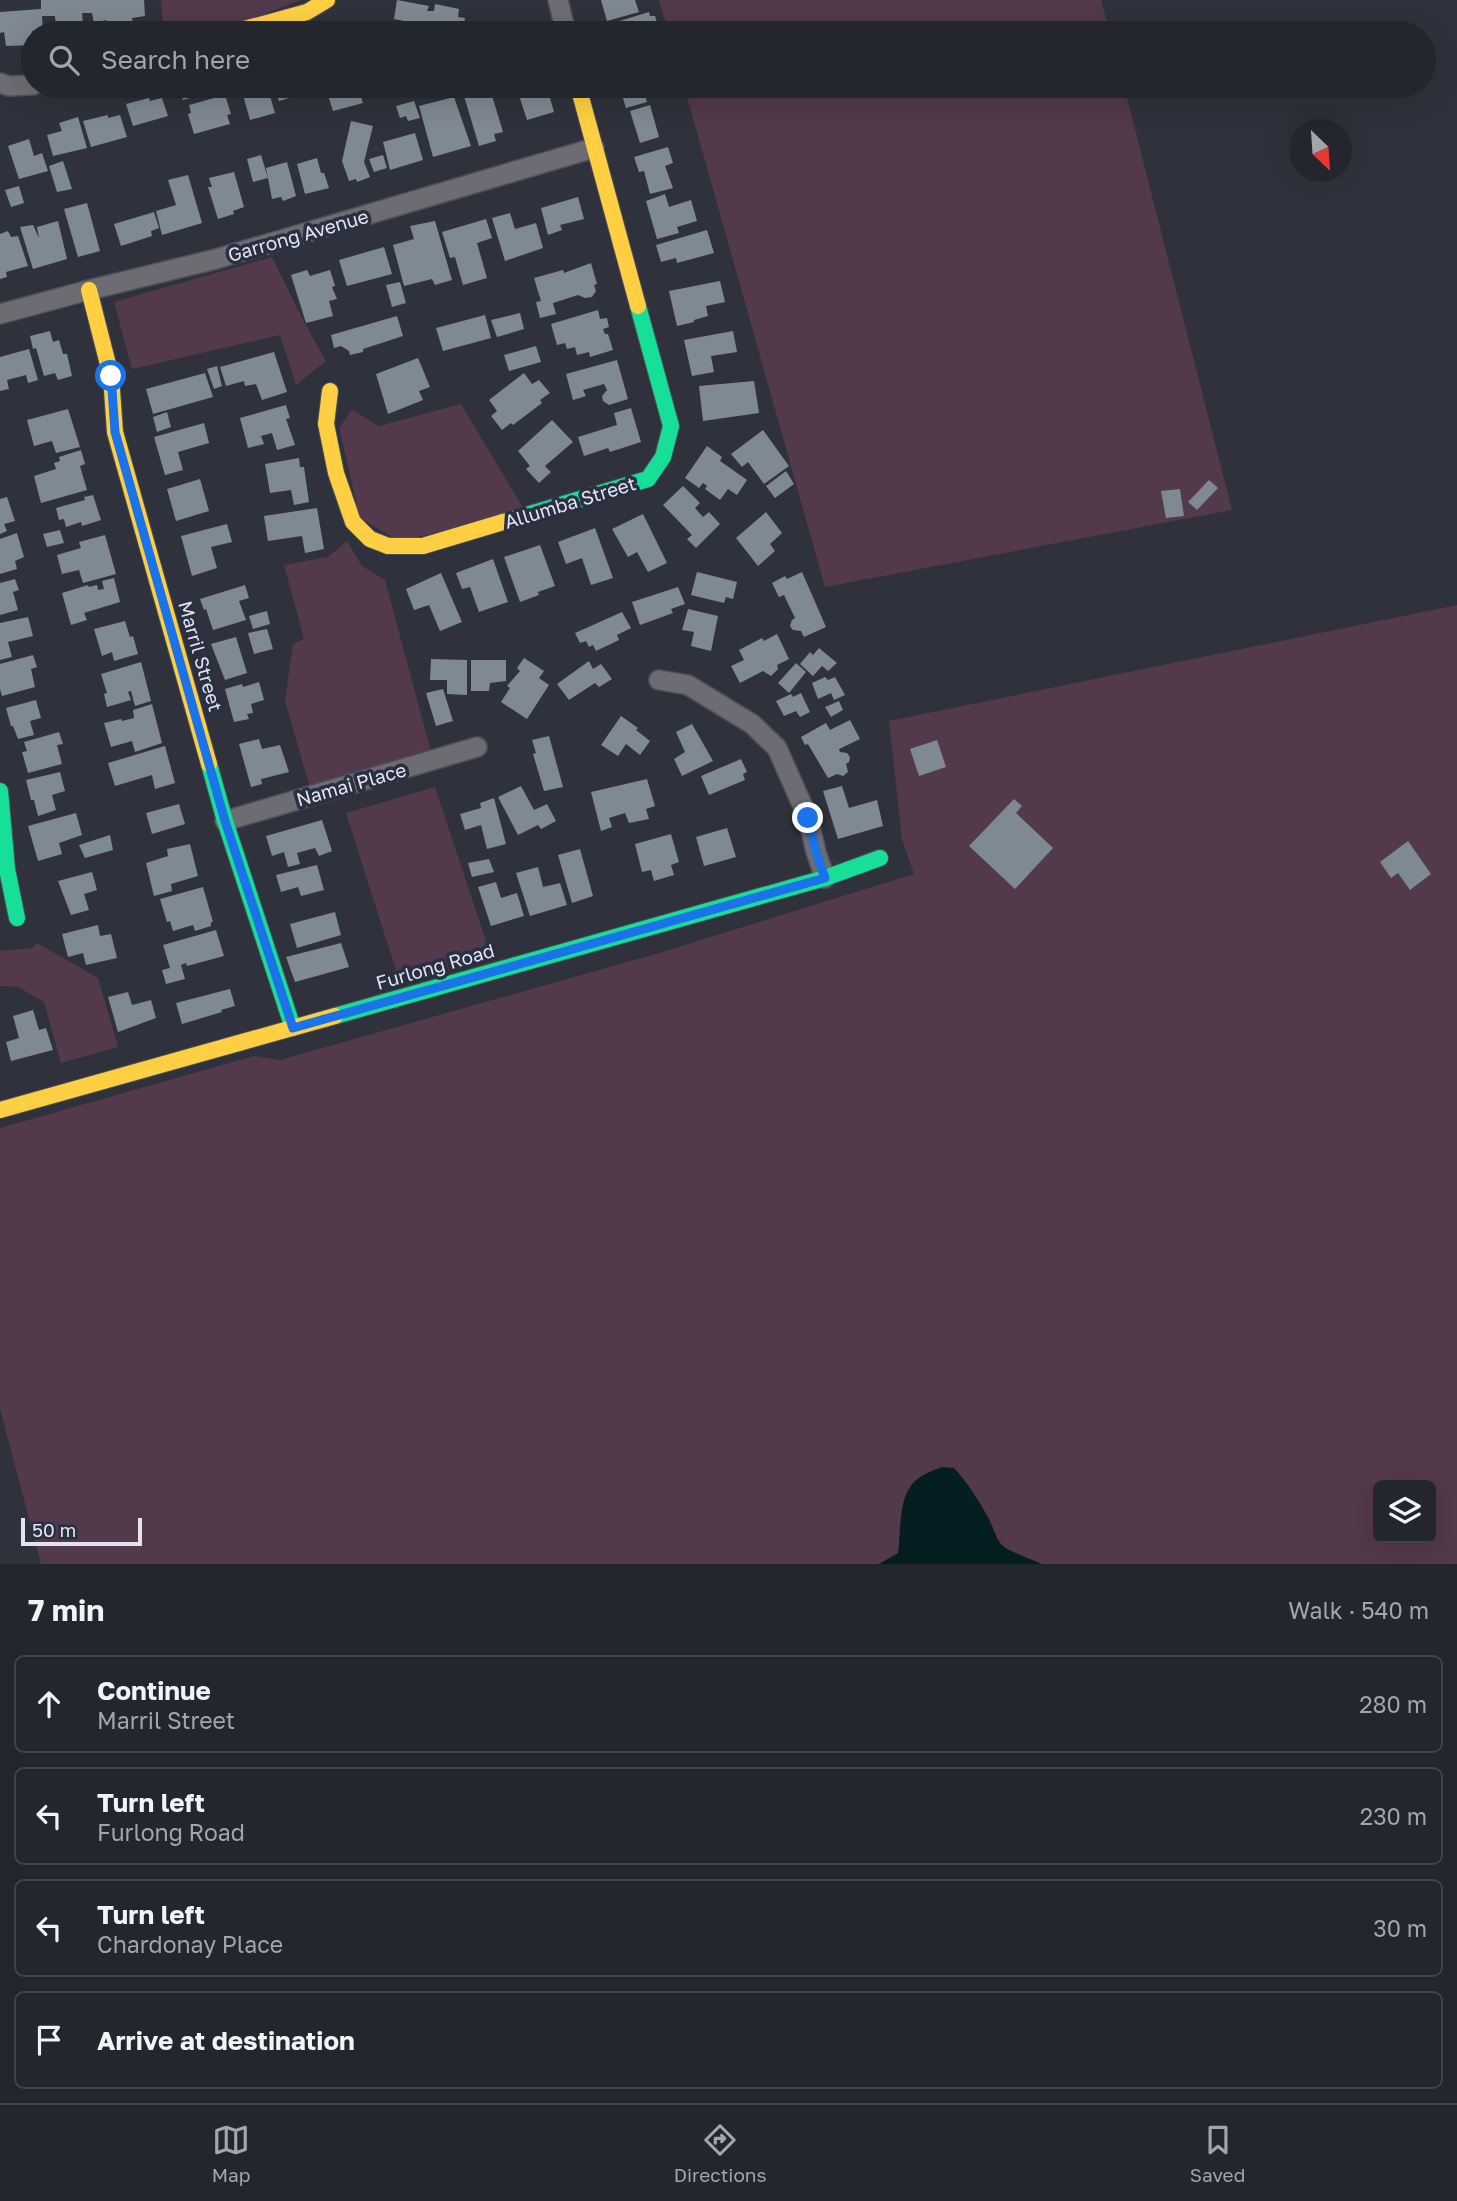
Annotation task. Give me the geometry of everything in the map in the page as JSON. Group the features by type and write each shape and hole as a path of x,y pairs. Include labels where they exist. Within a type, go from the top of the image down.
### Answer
{"street":[{"path":"274,21 307,12 327,0"},
{"path":"558,0 563,21"},
{"path":"0,83 21,86"},
{"name":"Allumba Street","path":"330,390 326,424 336,473 353,522 370,540 388,547 423,546 648,479 663,457 671,426 582,98"},
{"name":"Garrong Avenue","path":"0,314 216,259 594,148"},
{"name":"Marril Street","path":"89,290 111,376 115,432 225,821 293,1028"},
{"path":"659,680 688,685 752,724 777,748 808,818 825,878"},
{"name":"Namai Place","path":"225,821 477,747"},
{"path":"0,791 7,869 17,918"},
{"name":"Furlong Road","path":"0,1110 825,878 880,858"}],"shaded area":[{"path":"161,0 301,0 247,21 163,21"},
{"path":"659,0 1101,0 1107,21 665,21"},
{"path":"687,98 1127,98 1232,510 825,587"},
{"path":"272,257 326,361 296,385 280,335 132,369 114,302"},
{"path":"461,404 526,513 399,541 360,518 339,428 352,410 379,426"},
{"path":"347,541 362,566 385,580 433,759 312,795 285,701 293,644 304,639 284,565 328,557"},
{"path":"1457,605 1457,1564 41,1564 0,1409 0,1128 254,1056 280,1060 659,953 914,874 902,840 889,721"},
{"path":"435,787 492,959 400,983 346,813"},
{"path":"37,943 98,978 118,1047 61,1063 44,1002 18,987 0,986 0,951 32,948"},
{"path":"942,1467 954,1468 964,1480 1004,1547 1042,1564 879,1564 898,1553 902,1507 908,1490 919,1478"}],"building":[{"path":"41,0 144,0 145,16 132,18 132,21 94,21 92,13 82,13 83,21 55,21 55,16 42,16 42,21 21,21 21,45 6,46 4,32 0,33 0,12 41,9"},
{"path":"397,0 429,6 427,11 434,11 435,4 459,9 458,17 465,18 464,21 394,19"},
{"path":"601,0 635,0 639,12 607,21"},
{"path":"649,12 657,21 620,21"},
{"path":"149,98 150,101 162,98 168,116 133,126 126,104"},
{"path":"214,98 226,98 231,114 227,115 230,124 194,134 188,114 191,113 189,105"},
{"path":"244,98 271,98 275,113 250,120"},
{"path":"329,98 361,98 363,103 333,111"},
{"path":"454,98 471,146 433,157 419,106"},
{"path":"465,98 493,98 503,132 494,134 496,141 479,146"},
{"path":"520,98 550,98 554,112 527,120"},
{"path":"623,98 646,98 647,102 626,108"},
{"path":"414,101 420,118 408,121 406,116 400,118 396,106"},
{"path":"650,105 659,137 640,143 630,111"},
{"path":"108,115 108,118 120,115 127,137 91,147 83,121"},
{"path":"78,117 87,148 53,156 47,135 62,131 59,123"},
{"path":"351,121 373,126 364,162 370,177 357,182 356,179 349,181 342,161"},
{"path":"415,133 423,160 390,170 383,142"},
{"path":"29,139 34,156 42,153 48,171 19,179 8,146"},
{"path":"668,147 673,163 665,166 673,188 650,194 644,171 639,172 634,157"},
{"path":"261,155 268,178 253,182 247,159"},
{"path":"383,155 387,168 374,172 369,159"},
{"path":"317,158 329,188 305,194 297,164"},
{"path":"63,161 72,189 57,192 49,166"},
{"path":"287,162 296,196 283,201 281,197 272,199 266,168"},
{"path":"234,172 244,207 233,211 234,214 218,219 208,187 212,187 209,178"},
{"path":"188,175 202,223 162,235 156,211 176,205 168,180"},
{"path":"19,186 24,203 11,207 5,190"},
{"path":"665,194 669,207 691,200 697,221 677,227 679,233 657,239 646,201"},
{"path":"578,197 584,219 560,225 562,230 548,235 541,208"},
{"path":"87,203 100,251 78,257 64,209"},
{"path":"154,212 159,228 151,231 152,236 121,246 114,224"},
{"path":"510,213 515,229 536,223 543,248 505,261 492,218"},
{"path":"486,219 492,238 477,243 487,278 463,285 455,257 450,258 442,232"},
{"path":"58,221 67,259 33,269 20,227 33,225 39,238 37,227"},
{"path":"435,221 452,280 435,285 432,279 404,286 393,245 414,239 410,226"},
{"path":"707,230 714,253 677,263 676,258 661,262 656,245"},
{"path":"8,231 11,237 18,236 28,266 6,272 7,277 0,279 0,234"},
{"path":"384,247 392,274 347,286 339,260"},
{"path":"591,263 597,284 594,285 596,291 592,297 578,295 553,303 556,314 540,318 536,302 541,301 534,278 563,270 564,273"},
{"path":"307,270 310,276 330,270 337,299 329,301 333,316 306,323 291,275"},
{"path":"720,281 725,302 706,306 708,316 677,326 669,291"},
{"path":"400,282 406,303 392,307 386,285"},
{"path":"598,310 600,319 607,318 609,327 603,329 605,334 608,334 613,350 590,357 589,352 577,355 575,347 567,349 565,343 557,345 551,324"},
{"path":"520,313 524,329 497,337 491,320"},
{"path":"485,315 491,338 443,351 436,328"},
{"path":"397,316 403,336 350,355 349,351 341,346 334,348 331,335"},
{"path":"50,331 53,342 59,340 63,354 67,354 72,376 58,380 55,373 44,376 30,336"},
{"path":"733,331 737,352 711,356 714,372 692,376 684,340"},
{"path":"536,346 541,362 509,371 504,355"},
{"path":"29,349 38,380 28,383 26,375 7,380 9,389 0,391 0,357"},
{"path":"274,352 287,392 262,400 256,384 245,386 244,381 226,386 220,367"},
{"path":"418,358 430,387 419,391 423,400 388,414 376,374"},
{"path":"617,360 628,399 609,405 603,401 602,396 607,390 604,384 583,390 586,396 573,400 566,374"},
{"path":"217,366 222,386 214,389 207,369"},
{"path":"205,373 213,397 153,414 146,389"},
{"path":"524,373 532,384 539,380 550,393 540,400 542,403 502,430 491,416 497,411 489,400"},
{"path":"754,381 759,413 703,421 699,386"},
{"path":"286,405 290,418 286,419 295,445 277,450 272,433 261,436 264,444 248,448 240,418"},
{"path":"631,408 641,442 610,452 608,448 584,456 578,437 617,425 614,413"},
{"path":"68,409 80,447 56,453 52,441 34,446 27,420"},
{"path":"167,412 171,427 157,432 153,417"},
{"path":"552,420 573,442 545,466 551,472 539,483 526,469 530,466 518,451"},
{"path":"204,423 209,443 178,452 183,470 165,475 154,437"},
{"path":"763,430 789,466 764,484 748,462 742,467 731,454"},
{"path":"707,446 722,457 720,461 747,480 737,495 728,489 720,500 705,489 707,486 703,483 699,488 685,478"},
{"path":"81,450 85,464 80,466 87,490 41,503 34,476 56,469 54,463 60,461 59,457"},
{"path":"299,458 300,467 304,467 309,502 294,505 291,490 270,493 265,464"},
{"path":"786,471 794,484 775,498 766,486"},
{"path":"200,479 209,511 176,521 167,489"},
{"path":"1209,480 1218,488 1197,510 1188,502"},
{"path":"683,486 700,503 695,508 703,517 709,512 720,524 696,548 687,539 692,535 663,505"},
{"path":"1180,489 1184,516 1166,518 1161,491"},
{"path":"93,495 101,520 82,526 81,522 66,527 64,519 59,520 56,508"},
{"path":"7,497 15,521 4,524 7,531 0,534 0,499"},
{"path":"317,508 324,549 305,553 302,536 268,541 264,516"},
{"path":"766,512 782,533 770,544 775,551 758,566 736,538"},
{"path":"643,514 667,563 648,572 637,552 628,557 612,529"},
{"path":"227,524 232,542 211,547 217,568 192,576 181,536"},
{"path":"595,528 613,578 591,585 582,558 566,564 558,542"},
{"path":"60,530 64,543 47,547 43,534"},
{"path":"17,533 24,557 15,561 17,569 0,574 0,539"},
{"path":"105,535 116,574 83,583 79,570 62,574 57,555 81,548 79,542"},
{"path":"540,545 555,586 520,602 504,557"},
{"path":"493,559 508,602 479,612 470,587 462,589 456,573"},
{"path":"697,572 737,582 733,599 726,597 724,603 691,595"},
{"path":"802,572 826,627 804,637 801,631 793,630 790,626 795,618 784,595 779,597 772,583"},
{"path":"441,573 462,622 440,631 429,605 414,610 406,589"},
{"path":"114,578 120,602 84,613 87,620 71,625 62,593 88,585 97,585 98,590 104,589 102,581"},
{"path":"15,579 19,590 13,592 18,610 0,615 0,583"},
{"path":"245,585 249,598 239,601 246,620 213,630 200,599"},
{"path":"678,587 685,604 671,609 673,613 640,625 632,602"},
{"path":"688,609 718,616 711,651 691,646 694,632 682,630"},
{"path":"267,611 270,624 253,629 249,616"},
{"path":"622,612 631,628 617,635 619,640 596,651 593,645 589,647 586,641 580,643 575,633"},
{"path":"28,617 33,636 8,642 12,657 0,660 0,623"},
{"path":"125,621 138,654 114,661 112,652 102,656 94,629"},
{"path":"267,629 273,649 254,654 248,633"},
{"path":"777,634 789,659 777,665 778,669 771,676 763,671 740,683 731,666 744,660 739,650 762,638 764,641"},
{"path":"236,637 247,673 225,680 211,644"},
{"path":"819,648 837,663 828,671 822,666 813,676 800,664 810,652 813,655"},
{"path":"33,655 37,667 31,669 35,687 2,696 0,664"},
{"path":"524,658 544,671 539,678 549,685 527,719 501,702 510,688 507,686 520,671 517,668"},
{"path":"431,659 467,660 467,695 447,694 447,680 430,680"},
{"path":"471,660 506,660 506,681 490,683 489,691 471,691"},
{"path":"589,661 593,669 601,664 612,679 599,687 595,683 569,700 557,684"},
{"path":"141,662 151,701 135,706 131,691 128,692 131,700 107,707 104,694 107,693 101,674"},
{"path":"796,663 806,672 789,693 778,683"},
{"path":"825,677 828,680 835,677 845,695 834,700 831,693 818,699 812,683"},
{"path":"259,682 264,700 251,704 253,713 247,714 249,719 234,722 225,689"},
{"path":"443,689 453,721 436,726 426,693"},
{"path":"801,693 810,712 800,717 796,711 784,716 776,701"},
{"path":"36,700 41,718 30,721 34,735 18,739 6,708"},
{"path":"839,701 843,710 831,717 825,707"},
{"path":"152,704 162,743 135,752 132,741 111,747 104,723 134,718 133,710"},
{"path":"621,716 650,741 640,755 626,744 618,756 601,745"},
{"path":"850,720 860,739 839,749 850,757 846,764 848,772 843,776 837,774 828,778 801,737 826,723 830,730"},
{"path":"692,724 713,761 682,776 674,759 685,752 676,732"},
{"path":"59,732 63,744 57,745 62,764 28,773 22,752 27,751 24,742"},
{"path":"549,736 563,787 544,791 533,754 536,753 532,740"},
{"path":"259,739 262,749 280,745 289,772 261,779 262,784 251,787 239,744"},
{"path":"937,740 946,767 919,776 910,749"},
{"path":"165,746 175,783 155,789 152,775 115,786 108,763"},
{"path":"741,759 747,772 743,774 745,780 709,795 701,776"},
{"path":"60,772 65,791 52,795 56,810 38,816 26,780"},
{"path":"647,779 655,806 646,809 649,819 629,823 625,813 609,818 612,827 601,831 591,792"},
{"path":"521,786 534,810 547,804 556,821 541,829 538,825 518,835 498,797"},
{"path":"842,786 849,808 877,800 883,826 838,839 823,791"},
{"path":"494,798 506,844 487,849 481,825 465,830 460,814 481,808 480,803"},
{"path":"1014,799 1022,806 1016,813 1053,848 1015,889 969,846"},
{"path":"179,804 185,824 152,834 146,813"},
{"path":"76,813 82,835 59,843 62,854 38,861 28,826"},
{"path":"322,820 332,851 319,856 315,848 297,853 300,864 288,867 284,852 272,856 266,836"},
{"path":"727,828 736,857 704,866 696,837"},
{"path":"671,834 679,862 671,865 674,875 654,881 651,870 642,872 635,844"},
{"path":"110,835 113,850 85,858 79,845"},
{"path":"1408,841 1431,874 1410,890 1398,873 1391,878 1380,862"},
{"path":"190,844 198,876 171,884 172,891 154,896 146,863 168,856 167,849"},
{"path":"580,849 593,896 572,903 558,855"},
{"path":"489,859 494,872 472,877 468,863"},
{"path":"317,865 324,890 301,896 298,887 281,892 276,875"},
{"path":"538,867 543,887 560,883 567,905 530,916 516,873"},
{"path":"92,872 97,890 84,894 89,910 71,915 58,881"},
{"path":"496,882 501,898 517,893 524,916 491,926 478,887"},
{"path":"203,887 213,922 211,926 195,931 193,925 173,931 170,921 167,922 160,899"},
{"path":"335,912 341,935 297,948 290,924"},
{"path":"98,925 100,936 111,934 117,958 86,965 83,953 68,957 62,934"},
{"path":"216,930 224,956 187,966 186,963 181,965 185,979 166,984 162,970 170,968 163,945"},
{"path":"341,943 349,967 295,982 286,957"},
{"path":"230,989 235,1006 182,1024 176,1003"},
{"path":"128,992 132,1005 151,1000 156,1018 118,1032 108,997"},
{"path":"33,1010 39,1030 46,1028 53,1050 11,1061 6,1042 19,1038 13,1016"}],"traffic: fast":[{"path":"503,522 648,479 663,457 671,426 638,306"},
{"path":"209,764 293,1028"},
{"path":"0,791 7,869 17,918"},
{"path":"335,1016 825,878 880,858"}],"traffic: slow":[{"path":"274,21 307,12 327,0"},
{"path":"581,98 638,306"},
{"path":"89,290 111,376 115,432 209,764"},
{"path":"330,391 326,424 336,473 353,522 370,539 388,546 423,546 503,522"},
{"path":"0,1110 335,1016"}],"route":[{"path":"111,376 115,432 225,821 293,1028 825,878 808,818"}]}
